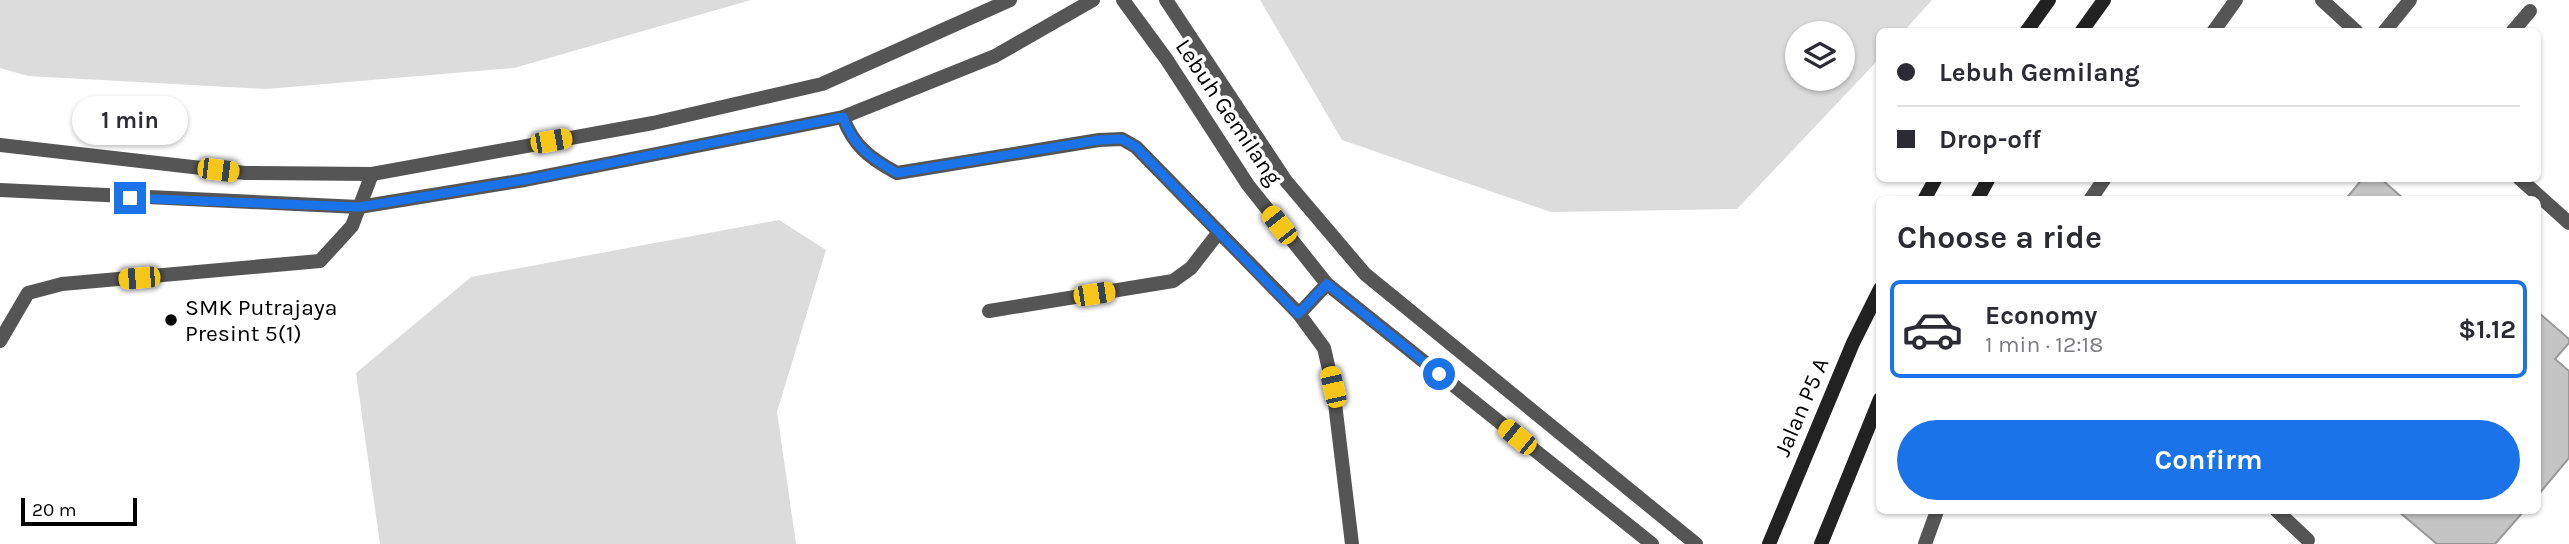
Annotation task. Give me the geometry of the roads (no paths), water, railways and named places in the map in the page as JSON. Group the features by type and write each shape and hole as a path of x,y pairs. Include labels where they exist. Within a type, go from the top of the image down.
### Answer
{"street":[{"path":"0,145 245,173 372,174 653,123 822,84 1010,0"},
{"path":"0,190 359,207 525,180 843,117 995,55 1093,0"},
{"name":"Lebuh Gemilang","path":"1123,0 1167,60 1248,185 1327,284 1652,544"},
{"path":"1167,0 1286,181 1365,274 1696,544"},
{"path":"2029,28 2049,0"},
{"path":"2084,28 2104,0"},
{"path":"2216,28 2236,0"},
{"path":"2322,0 2353,28"},
{"path":"2387,28 2410,0"},
{"path":"2515,28 2530,11"},
{"path":"843,117 850,136 871,159 897,173 1099,140 1122,139 1136,147 1298,314 1324,348 1352,544"},
{"path":"0,341 28,293 62,284 320,261 352,226 372,174"},
{"path":"2523,182 2539,196"},
{"path":"2541,198 2569,223"},
{"path":"989,311 1173,281 1191,268 1219,232"},
{"path":"1298,314 1327,284"},
{"name":"Jalan P5 A","path":"1769,544 1853,343 1876,297"},
{"path":"1821,544 1876,409"},
{"path":"1925,544 1936,514"},
{"path":"2280,514 2308,540"}],"place":[{"name":"SMK Putrajaya Presint 5(1)","path":"171,320"}]}
